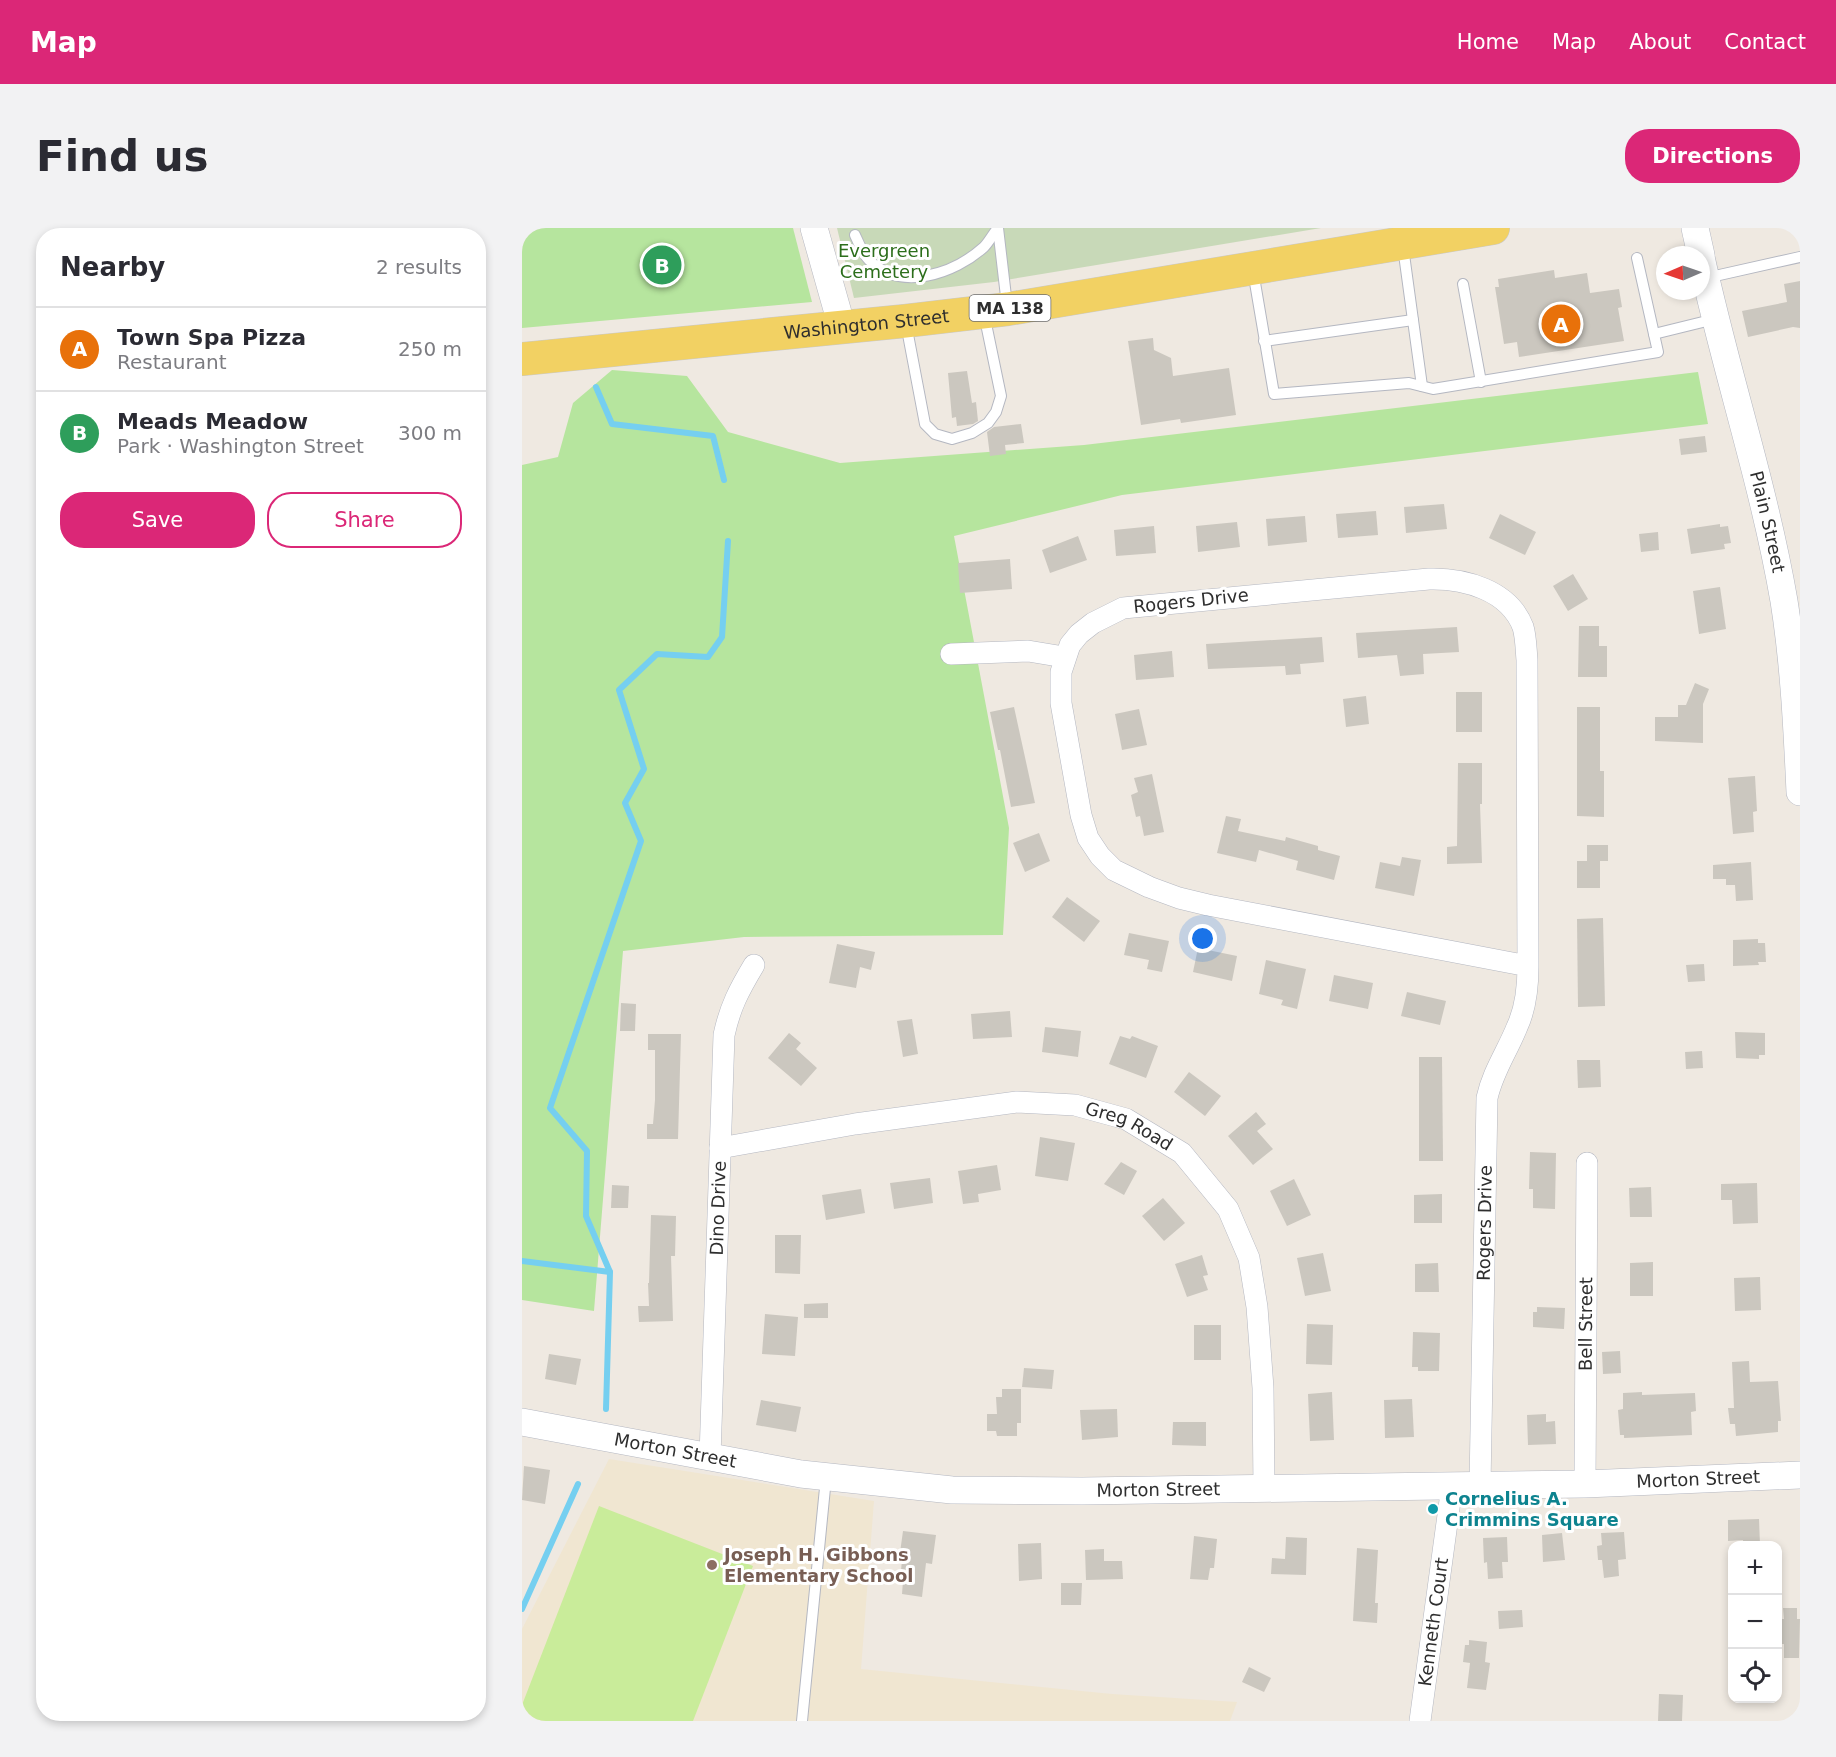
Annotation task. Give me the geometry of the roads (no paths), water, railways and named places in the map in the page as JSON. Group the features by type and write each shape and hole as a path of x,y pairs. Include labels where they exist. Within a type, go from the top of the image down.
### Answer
{"main road":[{"name":"Washington Street","path":"522,359 996,310 1493,228"}],"street":[{"path":"814,228 842,327"},
{"name":"Plain Street","path":"1695,228 1699,246"},
{"name":"Plain Street","path":"1710,297 1770,535 1784,601 1794,688 1800,792"},
{"name":"Rogers Drive","path":"1064,657 1075,639 1093,623 1123,608 1443,579 1473,584 1501,599 1514,612 1522,626 1526,641 1528,990 1518,1027 1491,1080 1487,1098 1480,1485"},
{"path":"951,654 1028,651 1064,657 1061,672 1061,703 1081,815 1088,838 1100,856 1114,870 1149,888 1198,903 1528,966"},
{"name":"Dino Drive","path":"710,1457 724,1035 735,996 754,965"},
{"name":"Greg Road","path":"720,1148 855,1124 1017,1102 1075,1105 1126,1119 1182,1153 1228,1209 1249,1258 1257,1307 1263,1388 1264,1488"},
{"name":"Bell Street","path":"1585,1484 1587,1163"},
{"name":"Morton Street","path":"522,1422 826,1478 952,1490 1082,1491 1585,1484 1800,1475"},
{"name":"Kenneth Court","path":"1420,1721 1452,1486"}],"lane":[{"path":"855,236 867,258 878,268 891,275 908,277 932,275 953,268 985,246 998,228"},
{"path":"905,321 925,424 935,434 952,439 972,433 988,423 996,412 1001,396 996,310 998,228"},
{"path":"1402,243 1422,386"},
{"path":"1710,263 1800,257"},
{"path":"1252,268 1274,394 1409,383 1433,389 1658,352 1637,258"},
{"path":"1463,284 1481,382"},
{"path":"1654,334 1715,319"},
{"path":"1264,341 1413,320"},
{"path":"802,1721 826,1478"}],"waterway":[{"path":"596,387 612,424 713,436 724,480"},
{"path":"606,1409 610,1272 586,1216 587,1151 550,1108 641,841 625,803 644,769 619,690 657,654 708,657 722,637 728,541"},
{"path":"522,1261 610,1272"},
{"path":"522,1609 578,1484"}],"place":[{"name":"Meads Meadow","path":"662,265"},
{"name":"Town Spa Pizza","path":"1561,324"},
{"name":"Cornelius A. Crimmins Square","path":"1433,1509"},
{"name":"Joseph H. Gibbons Elementary School","path":"712,1565"}],"park label":[{"name":"Evergreen Cemetery","path":"884,261"}]}
